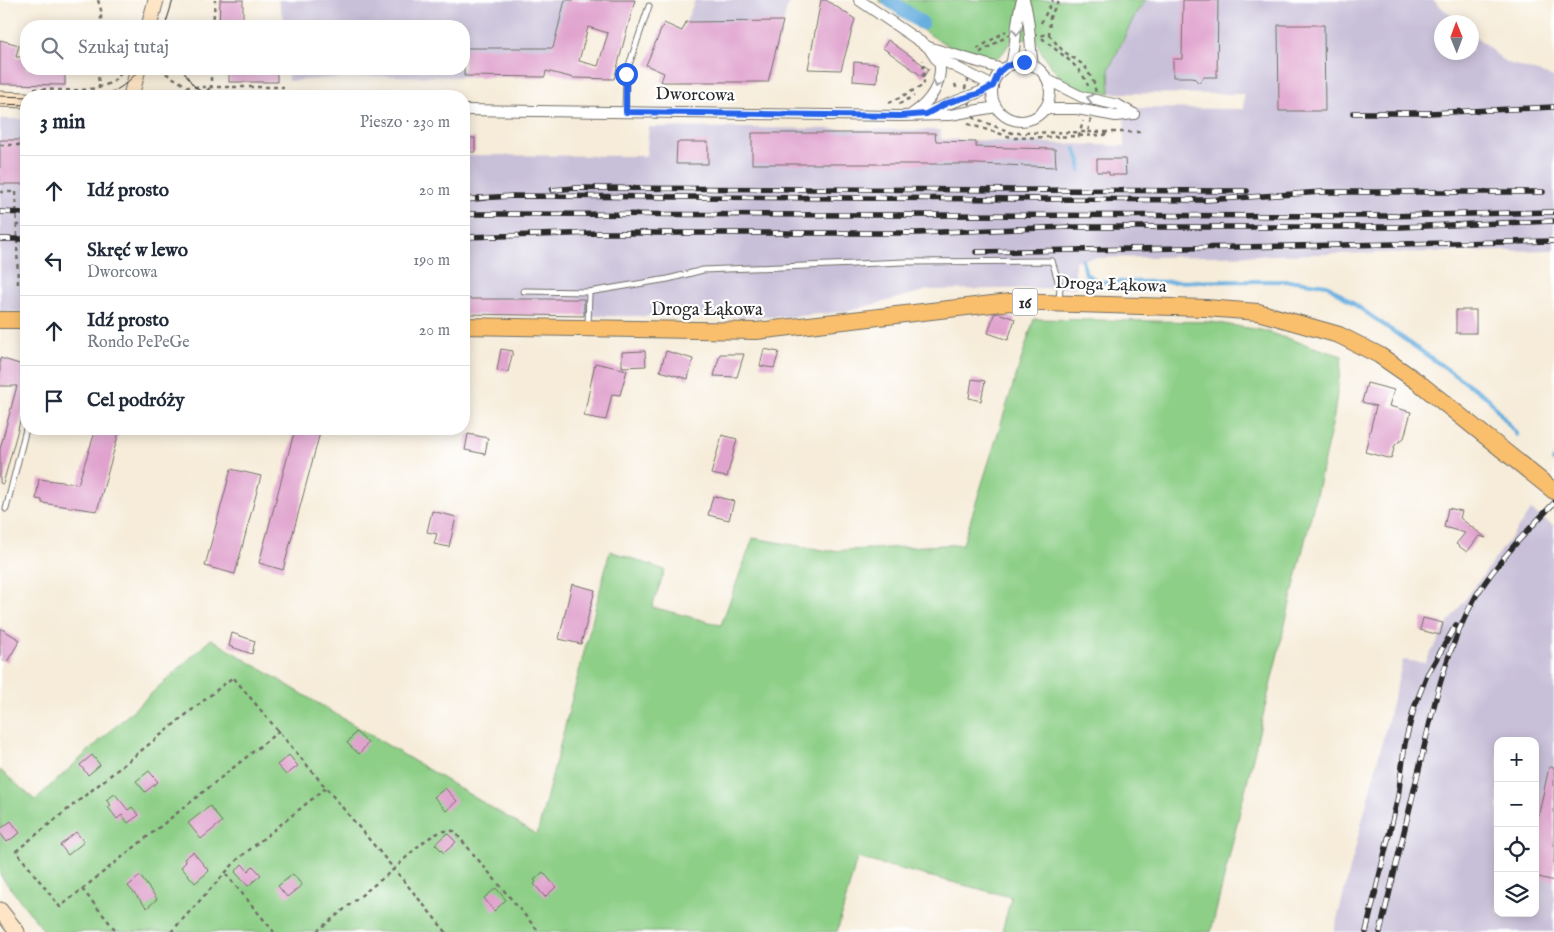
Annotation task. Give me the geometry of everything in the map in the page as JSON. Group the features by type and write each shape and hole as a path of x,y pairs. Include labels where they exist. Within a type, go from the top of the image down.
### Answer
{"main road":[{"name":"Droga Łąkowa","path":"470,326 756,331 1010,302 1058,302 1258,312 1339,335 1379,355 1418,382 1554,491"},
{"path":"0,320 20,320"}],"street":[{"path":"151,20 156,0"},
{"path":"859,0 925,50 966,74 993,86"},
{"path":"925,50 972,62 1006,67 1024,62 1041,70 1048,80 1050,95 1044,109 1033,119 1023,121 1004,116 996,107 993,99 993,86 1006,67 1017,31 1017,13 1023,0"},
{"path":"1023,0 1029,14 1033,65"},
{"path":"911,115 931,98 937,85 940,72 936,57"},
{"path":"133,90 136,75"},
{"path":"1044,109 1076,109 1116,116 1134,114 1118,105 1082,97 1048,80"},
{"name":"Dworcowa","path":"926,114 947,103 968,97 993,86"},
{"path":"0,100 20,96"},
{"name":"Dworcowa","path":"470,110 950,115 996,107"},
{"path":"0,910 18,932"}],"lane":[{"path":"626,112 626,74 649,6"},
{"path":"524,291 589,292 668,279 703,270 904,262 1052,261 1060,288 1058,302"},
{"path":"588,328 589,292"},
{"path":"6,509 24,435"}],"path":[{"path":"98,0 101,20"},
{"path":"213,20 215,0"},
{"path":"1029,32 1041,23 1053,0"},
{"path":"1049,35 1050,17 1058,0"},
{"path":"972,62 971,52 1011,28 1017,31 1049,35 1063,51 1085,66 1094,83 1095,99 1088,132"},
{"path":"889,103 924,84 946,86 959,83 979,53 1017,31"},
{"path":"924,84 925,50"},
{"path":"966,74 965,88 974,118 1012,133 1143,132"},
{"path":"98,75 99,88"},
{"path":"75,90 99,88 112,84 119,75"},
{"path":"169,75 188,87 284,87"},
{"path":"208,90 211,88 212,75"},
{"path":"1079,136 1104,135 1105,132"},
{"path":"0,145 20,145"},
{"path":"0,192 16,192 18,287"},
{"path":"279,731 60,907 16,851 233,677 327,787 446,932"},
{"path":"171,932 238,860 327,787"},
{"path":"316,932 435,833 444,829 454,831 539,932"},
{"path":"226,874 274,932"},
{"path":"82,890 117,932"}],"shaded area":[{"path":"278,0 565,0 545,77 372,76 288,81 288,75 470,75 470,20 283,20"},
{"path":"695,0 789,0 768,82 661,82"},
{"path":"1146,0 1433,0 1451,15 1434,15 1434,60 1479,60 1479,39 1505,62 1554,77 1554,250 1091,258 1075,261 1075,288 928,290 849,311 790,317 470,315 470,155 646,156 649,127 940,130 941,139 1125,146 1124,108 1244,109 1244,94 1110,93 1109,69 1136,13"},
{"path":"0,119 20,119 20,312 0,311"},
{"path":"1531,510 1554,526 1554,932 1334,932 1403,660 1425,663 1450,620"}],"green space":[{"path":"878,0 1146,0 1136,13 1109,69 1110,93 1089,93 1074,88 1060,77 1048,63 1035,39 1012,38 998,57 983,58 968,54 935,38"},
{"path":"1034,319 1211,322 1261,330 1342,356 1334,416 1211,932 1002,932 1011,897 857,858 837,932 45,932 0,875 0,770 35,800 211,639 537,835 610,551 665,570 652,607 721,625 753,538 829,551 963,544"}],"building":[{"path":"220,0 243,0 243,20 219,20"},
{"path":"565,0 635,0 614,79 574,78 546,71 545,77 464,76 470,75 470,48 553,48","holes":["588,27 608,33 598,66 579,61"]},
{"path":"821,0 826,0 855,19 841,70 808,69"},
{"path":"1183,0 1218,0 1217,77 1204,77 1199,83 1193,77 1173,77 1173,59 1182,59"},
{"path":"783,21 768,82 661,82 664,73 646,65 664,23 682,31 686,22"},
{"path":"1278,25 1324,25 1325,111 1279,111"},
{"path":"0,40 19,45 16,57 20,57 20,75 65,75 65,85 0,84"},
{"path":"888,40 929,69 923,77 883,48"},
{"path":"854,62 878,64 877,83 853,81"},
{"path":"229,75 277,75 277,82 229,82"},
{"path":"752,133 935,133 936,141 976,142 976,147 1055,149 1056,167 976,164 752,164"},
{"path":"470,138 475,138 475,152 470,152"},
{"path":"0,140 20,140 20,184 0,184"},
{"path":"677,142 708,142 708,164 676,164"},
{"path":"1097,159 1125,159 1126,175 1109,175 1109,172 1097,172"},
{"path":"470,299 584,299 584,316 470,314"},
{"path":"1456,310 1476,310 1476,333 1456,333"},
{"path":"998,313 1015,319 1008,340 988,333 994,314"},
{"path":"501,349 513,351 508,372 497,370"},
{"path":"764,349 779,352 774,368 760,366"},
{"path":"645,351 646,366 622,367 622,352"},
{"path":"666,351 693,359 688,379 660,371"},
{"path":"720,354 744,354 737,377 714,376"},
{"path":"0,358 20,364 20,422 3,484 0,483 0,449 17,386 0,386"},
{"path":"595,363 627,370 620,395 612,394 606,420 584,416"},
{"path":"972,379 985,381 981,401 969,398"},
{"path":"1367,383 1394,390 1389,406 1411,412 1404,438 1395,445 1391,459 1365,452 1376,406 1362,402"},
{"path":"94,435 118,435 97,511 42,503 42,500 36,499 39,479 78,484"},
{"path":"293,435 319,435 283,570 259,563"},
{"path":"468,435 488,438 485,454 465,450"},
{"path":"722,435 737,439 727,477 711,474"},
{"path":"231,469 261,476 235,574 205,566"},
{"path":"713,496 734,501 729,520 708,515"},
{"path":"1448,508 1462,511 1460,518 1486,538 1479,536 1467,552 1456,544 1465,533 1444,527"},
{"path":"432,511 456,517 449,547 434,544 437,534 427,532"},
{"path":"572,584 595,590 581,644 559,639"},
{"path":"1423,618 1443,623 1440,635 1420,630"},
{"path":"0,628 20,640 7,662 0,658"},
{"path":"232,633 255,641 252,654 229,646"},
{"path":"356,732 368,743 359,754 347,743"},
{"path":"92,755 100,765 88,775 80,765"},
{"path":"289,755 298,766 286,775 277,765"},
{"path":"1549,767 1554,767 1554,881 1539,877 1539,813"},
{"path":"149,771 158,782 145,792 136,781"},
{"path":"445,788 457,801 446,811 434,797"},
{"path":"115,794 128,810 132,807 139,815 128,823 122,815 117,819 108,807 111,805 106,800"},
{"path":"210,806 222,822 201,839 188,823"},
{"path":"11,821 20,833 7,842 0,833 0,829"},
{"path":"76,832 84,842 68,855 60,845"},
{"path":"447,833 456,842 444,853 435,844"},
{"path":"193,852 209,871 195,883 181,867 186,862 184,859"},
{"path":"242,864 248,871 253,866 261,875 248,886 235,872"},
{"path":"543,872 556,887 545,897 534,884 536,882 534,880"},
{"path":"293,874 302,885 287,897 278,886"},
{"path":"140,876 157,899 147,908 128,886"},
{"path":"496,888 506,900 494,911 484,898"}],"waterway":[{"path":"889,0 922,23"},
{"path":"1075,149 1080,161 1080,170"},
{"path":"1082,260 1086,274 1097,281 1105,282 1296,281 1327,285 1488,398 1517,435"}],"tram line":[{"path":"167,20 173,0"},
{"path":"115,90 134,75"},
{"path":"186,75 199,90"},
{"path":"0,96 20,97"},
{"path":"0,104 20,105"}],"railway":[{"path":"1353,113 1429,113 1554,107"},
{"path":"552,190 575,188 1247,191"},
{"path":"479,198 513,196 1206,200 1322,192 1543,192"},
{"path":"470,199 485,198"},
{"path":"0,212 20,213"},
{"path":"470,214 1386,216 1554,212"},
{"path":"470,237 600,233 917,233 1069,227 1400,227 1554,221"},
{"path":"0,239 20,239"},
{"path":"976,252 1554,241"},
{"path":"1380,932 1436,700 1456,636 1476,596 1493,571 1554,503"},
{"path":"1366,932 1398,797 1405,743 1414,708 1427,675 1456,625"}],"route":[{"path":"626,74 626,112 900,116 926,114 947,103 980,93 993,86 999,72 1006,66 1024,62"}]}
